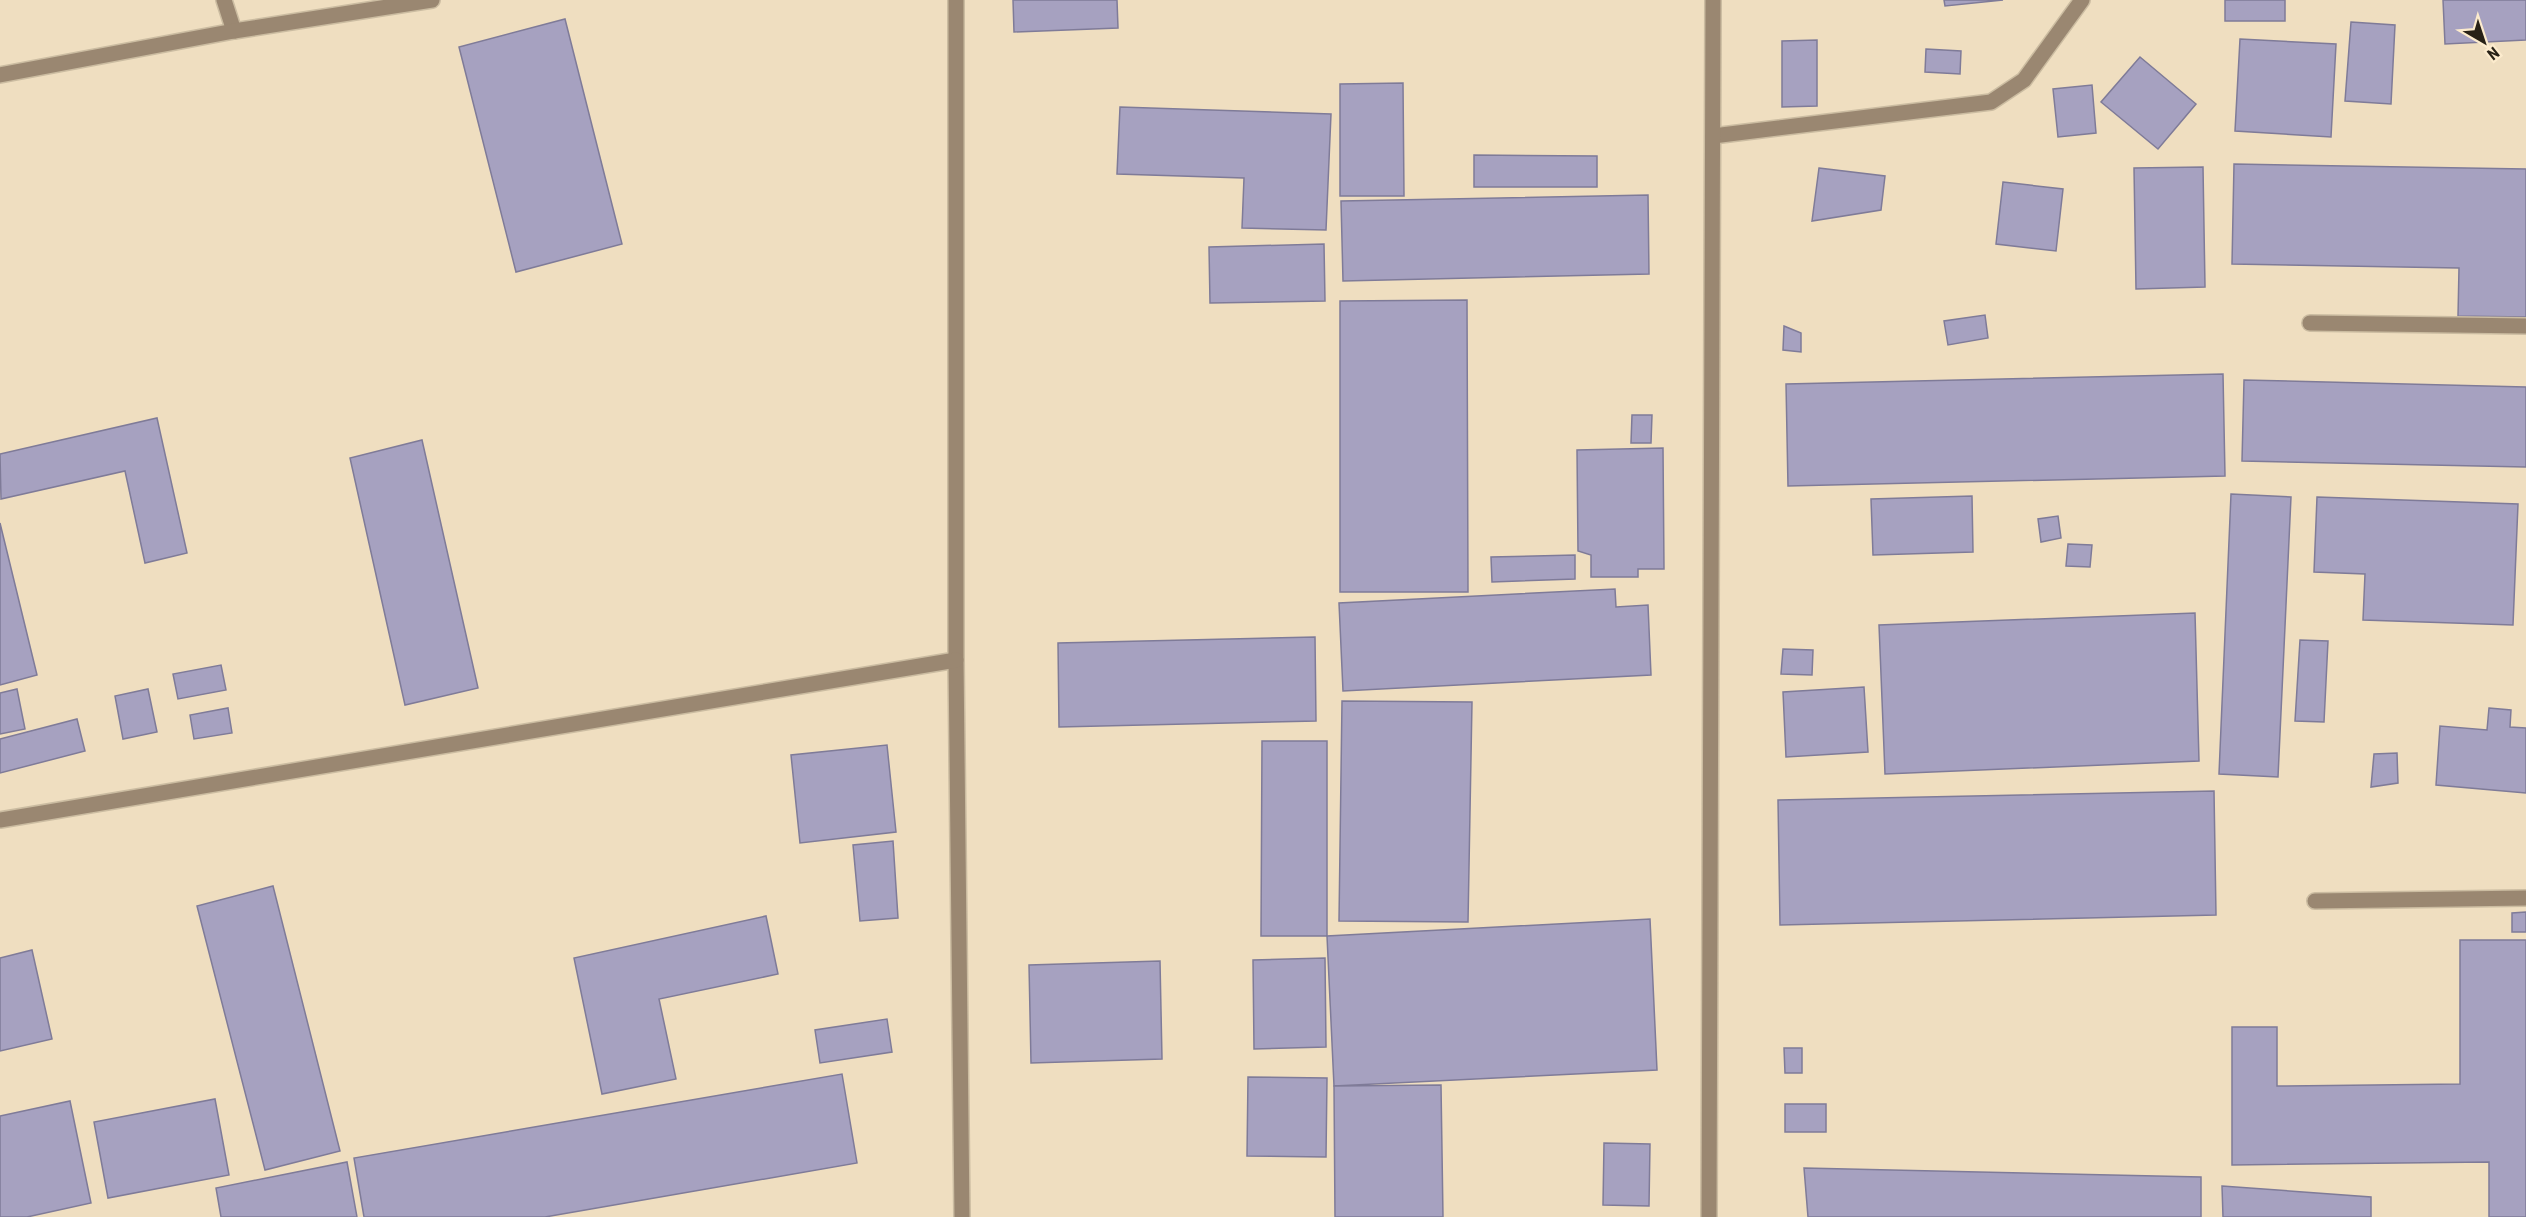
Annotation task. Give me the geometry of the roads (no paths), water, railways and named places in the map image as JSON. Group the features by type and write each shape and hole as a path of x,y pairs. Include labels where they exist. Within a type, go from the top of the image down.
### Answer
{"street":[{"path":"224,0 234,31"},
{"path":"0,75 234,31 432,0"},
{"path":"956,0 956,660 962,1217"},
{"path":"1709,1217 1713,0"},
{"path":"1713,136 1991,102 2024,80 2082,0"},
{"path":"2310,323 2526,327"},
{"path":"0,820 956,660"},
{"path":"2315,901 2526,898"}]}
